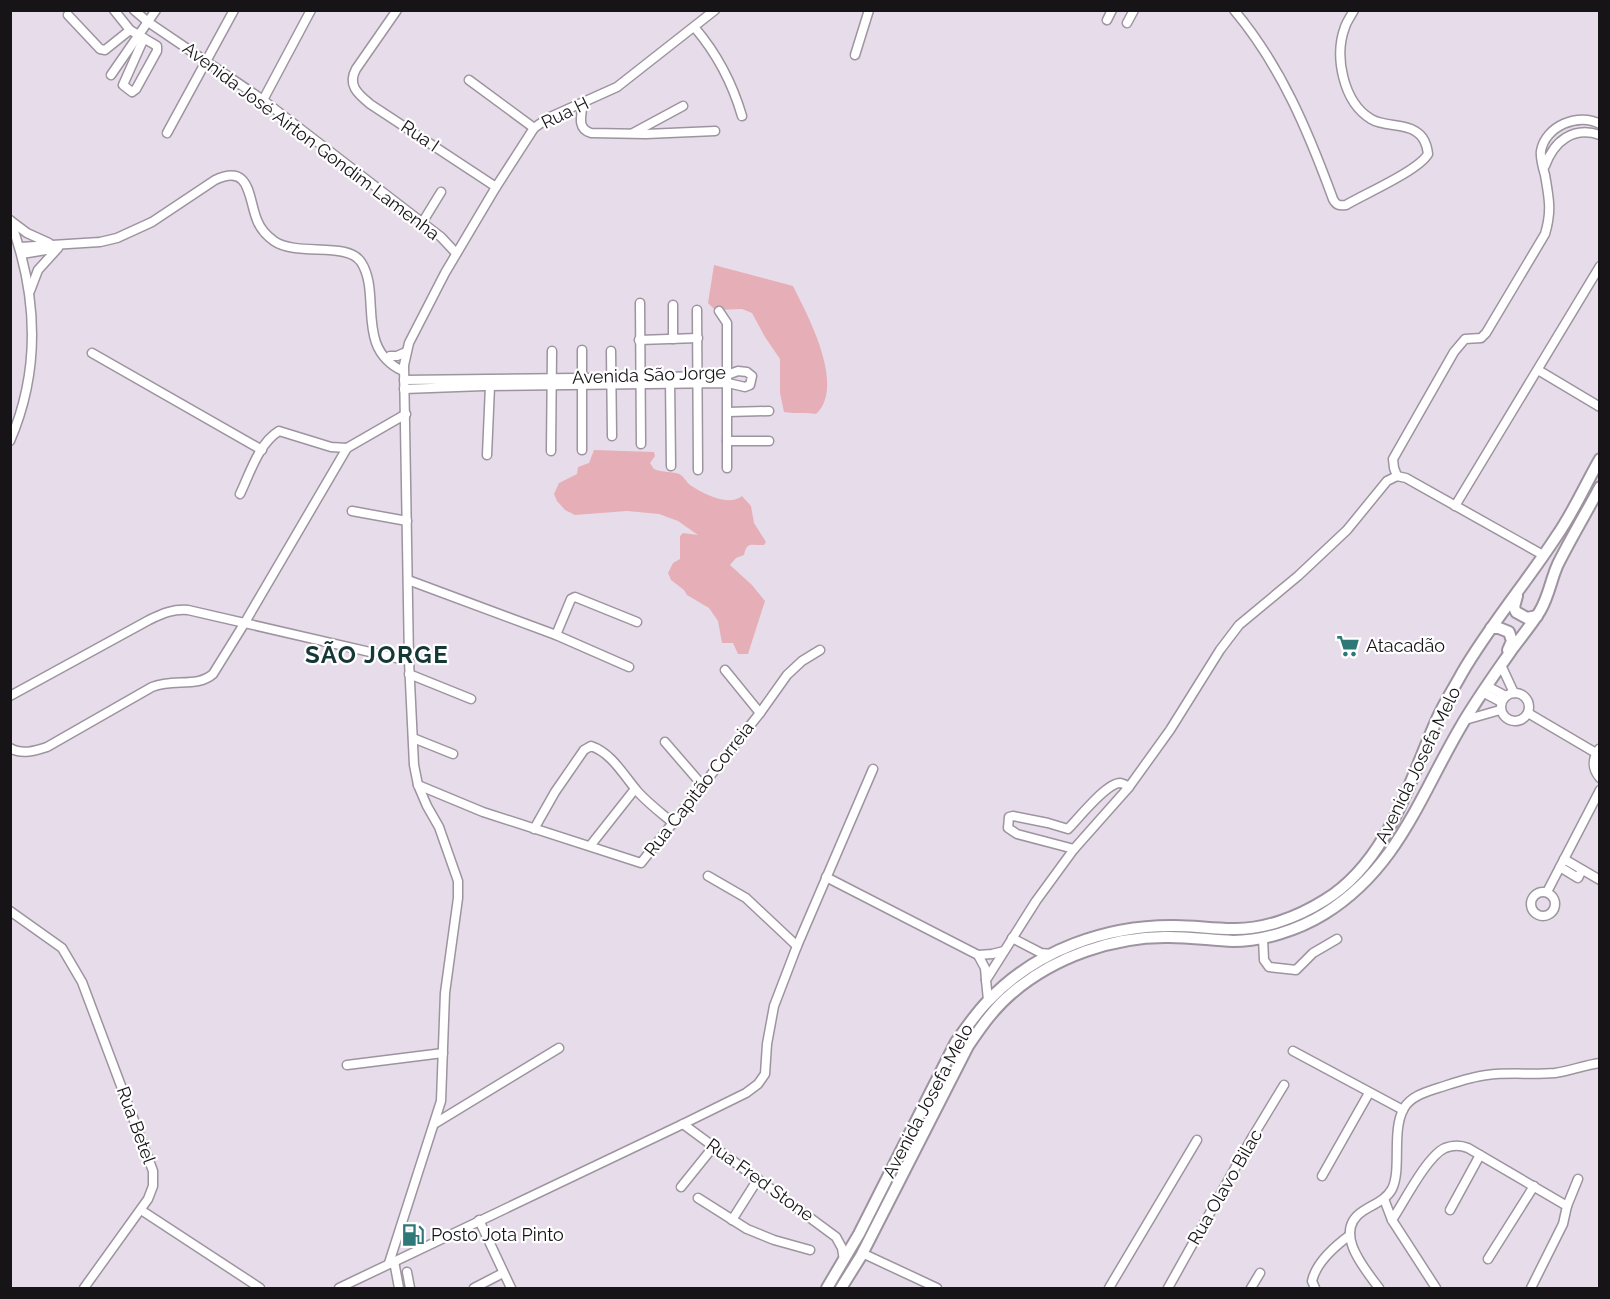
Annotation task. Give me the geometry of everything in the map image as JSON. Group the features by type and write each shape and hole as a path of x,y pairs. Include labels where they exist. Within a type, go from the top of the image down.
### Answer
{"main road":[{"name":"Avenida Josefa Melo","path":"827,1288 857,1236 957,1042 988,1000 1021,973 1052,954 1094,937 1120,930 1152,926 1234,929 1258,927 1289,918 1342,888 1376,851 1394,818 1438,717 1463,671 1566,521 1599,459"},
{"name":"Avenida Josefa Melo","path":"841,1288 862,1253 968,1046 1012,993 1049,968 1074,956 1129,940 1168,937 1235,941 1263,938 1287,931 1321,916 1345,901 1366,882 1386,858 1408,825 1465,720 1536,616 1546,599 1559,563 1599,487"},
{"path":"1527,578 1515,599 1514,607 1520,616 1527,618 1536,616"},
{"path":"1491,628 1505,629 1512,635 1512,641 1502,664"}],"street":[{"path":"114,10 130,30 142,37 157,46 157,51 136,89 132,92 123,85 142,37 148,22 156,10"},
{"name":"Avenida José Aírton Gondim Lamenha","path":"134,10 148,22 263,100 441,237 456,253"},
{"path":"167,133 234,10"},
{"path":"263,100 311,10"},
{"name":"Rua I","path":"397,10 356,69 352,79 354,88 365,100 496,187"},
{"name":"Rua H","path":"392,1262 441,1101 445,993 457,917 458,881 439,827 418,785 414,765 409,674 404,378 406,352 414,332 456,253 534,128 548,118 617,87 715,10"},
{"path":"855,55 869,10"},
{"path":"1107,20 1112,10"},
{"path":"1127,23 1134,10"},
{"path":"1234,10 1275,67 1306,129 1336,204 1346,205 1423,162 1428,154 1426,145 1413,129 1388,126 1370,119 1350,96 1341,63 1341,43 1345,25 1354,10"},
{"path":"68,15 100,49 105,50 130,30"},
{"path":"695,28 727,73 742,116"},
{"path":"111,75 142,37"},
{"path":"469,80 534,128"},
{"path":"583,104 581,127 587,132 630,134 715,131"},
{"path":"630,134 683,106"},
{"path":"1397,476 1393,459 1454,352 1465,339 1481,338 1486,333 1545,234 1550,217 1550,200 1541,151 1551,133 1564,122 1593,120 1599,124"},
{"path":"1572,121 1567,124 1566,130 1571,135 1576,135"},
{"path":"1543,169 1550,151 1563,138 1587,131 1599,135"},
{"path":"21,251 100,242 133,232 173,210 215,180 234,176 248,186 257,222 274,241 295,250 337,251 354,255 359,259 369,288 372,328 390,369 404,378"},
{"path":"422,223 441,192"},
{"path":"11,220 27,233 55,246"},
{"path":"10,441 21,410 31,364 33,324 21,251 11,220"},
{"path":"29,292 38,270 55,246"},
{"path":"1455,506 1599,266"},
{"path":"640,303 641,444"},
{"path":"672,305 673,339"},
{"path":"697,310 698,470"},
{"path":"719,312 727,323 727,468"},
{"path":"639,340 698,338"},
{"path":"582,350 582,450"},
{"path":"551,451 552,351"},
{"path":"611,351 612,436"},
{"path":"385,354 397,356 406,352"},
{"path":"92,353 262,450"},
{"path":"385,354 404,378"},
{"path":"1538,369 1599,406"},
{"name":"Avenida São Jorge","path":"404,378 486,384 727,379"},
{"path":"670,380 671,465"},
{"path":"486,384 487,455"},
{"path":"10,428 21,410"},
{"path":"728,412 769,411"},
{"path":"10,748 21,752 47,747 162,683 206,680 213,674 244,624 347,448 406,414"},
{"path":"240,494 262,450 271,437 279,431 331,447 347,448"},
{"path":"727,441 769,441"},
{"path":"986,980 1012,938 1074,849 1129,787 1170,730 1220,650 1239,625 1298,576 1339,537 1387,481 1397,476 1406,478 1544,555"},
{"path":"352,511 407,521"},
{"path":"408,580 556,635 629,667"},
{"path":"556,635 573,597 637,622"},
{"path":"10,696 165,612 177,609 409,661"},
{"name":"Rua Capitão Correia","path":"418,785 483,812 641,863 793,669 820,650"},
{"path":"1465,720 1505,700 1522,695 1527,700 1528,712 1523,719 1511,721 1504,717 1505,700 1502,664"},
{"path":"725,670 760,713"},
{"path":"409,674 471,699"},
{"path":"1484,689 1505,700"},
{"path":"1528,712 1598,751 1594,766 1599,778"},
{"path":"413,738 453,754"},
{"path":"665,742 703,786"},
{"path":"534,829 555,792 584,750 591,746 600,750 615,763 635,789 673,823"},
{"path":"339,1288 753,1089 765,1074 767,1044 774,1006 797,946 873,769"},
{"path":"1074,849 1017,834 1008,828 1009,817 1038,820 1068,829 1092,802 1114,785 1122,783 1129,787"},
{"path":"590,846 635,789"},
{"path":"1547,892 1599,790"},
{"path":"1562,863 1582,870 1599,880"},
{"path":"708,876 746,898 797,946"},
{"path":"826,877 978,955 1004,951"},
{"name":"Rua Betel","path":"10,911 62,948 82,982 153,1171 152,1192 84,1288"},
{"path":"1012,938 1041,953 1052,954"},
{"path":"1263,938 1264,960 1269,967 1296,970 1313,953 1337,939"},
{"path":"978,955 985,968 988,1000"},
{"path":"435,1124 559,1048"},
{"path":"1293,1051 1403,1110"},
{"path":"347,1065 443,1053"},
{"path":"1379,1288 1360,1262 1350,1235 1351,1224 1357,1215 1384,1199 1394,1182 1398,1131 1403,1110 1417,1096 1468,1079 1505,1074 1553,1073 1599,1063"},
{"name":"Rua Olavo Bilac","path":"1168,1288 1284,1085"},
{"path":"1322,1176 1369,1093"},
{"name":"Rua Fred Stone","path":"683,1124 836,1237"},
{"path":"1109,1288 1197,1140"},
{"path":"1392,1220 1428,1164 1440,1151 1456,1145 1468,1148 1567,1206"},
{"path":"681,1187 714,1146"},
{"path":"1450,1210 1480,1155"},
{"path":"732,1220 758,1179"},
{"path":"1532,1288 1560,1231 1578,1179"},
{"path":"1488,1258 1534,1186"},
{"path":"698,1198 732,1220 774,1240 810,1250"},
{"path":"1384,1199 1392,1220 1436,1288"},
{"path":"141,1210 260,1288"},
{"path":"479,1220 511,1288"},
{"path":"1315,1288 1312,1281 1317,1269 1330,1252 1350,1235"},
{"path":"844,1260 836,1237 857,1236"},
{"path":"862,1253 937,1288"},
{"path":"392,1262 399,1288"},
{"path":"407,1272 410,1288"},
{"path":"474,1288 503,1273"},
{"path":"1251,1288 1260,1273"}],"shaded area":[{"path":"714,265 793,286 815,332 826,369 827,386 824,402 816,414 784,412 780,393 780,359 752,313 742,309 715,310 708,303"},
{"path":"594,450 654,452 655,456 650,463 654,469 679,474 690,485 716,498 730,500 742,496 751,506 754,523 766,542 764,545 748,546 744,555 736,558 730,565 752,585 765,601 748,654 738,654 733,643 722,643 718,621 709,608 687,595 671,580 668,573 673,563 680,559 680,536 683,533 698,535 678,521 659,514 627,511 575,515 565,510 557,501 554,494 559,483 577,474 578,467 589,463"}],"place":[{"name":"Atacadão","path":"1348,646"},
{"name":"Posto Jota Pinto","path":"413,1235"}],"district":[{"name":"SÃO JORGE","path":"377,655"}]}
